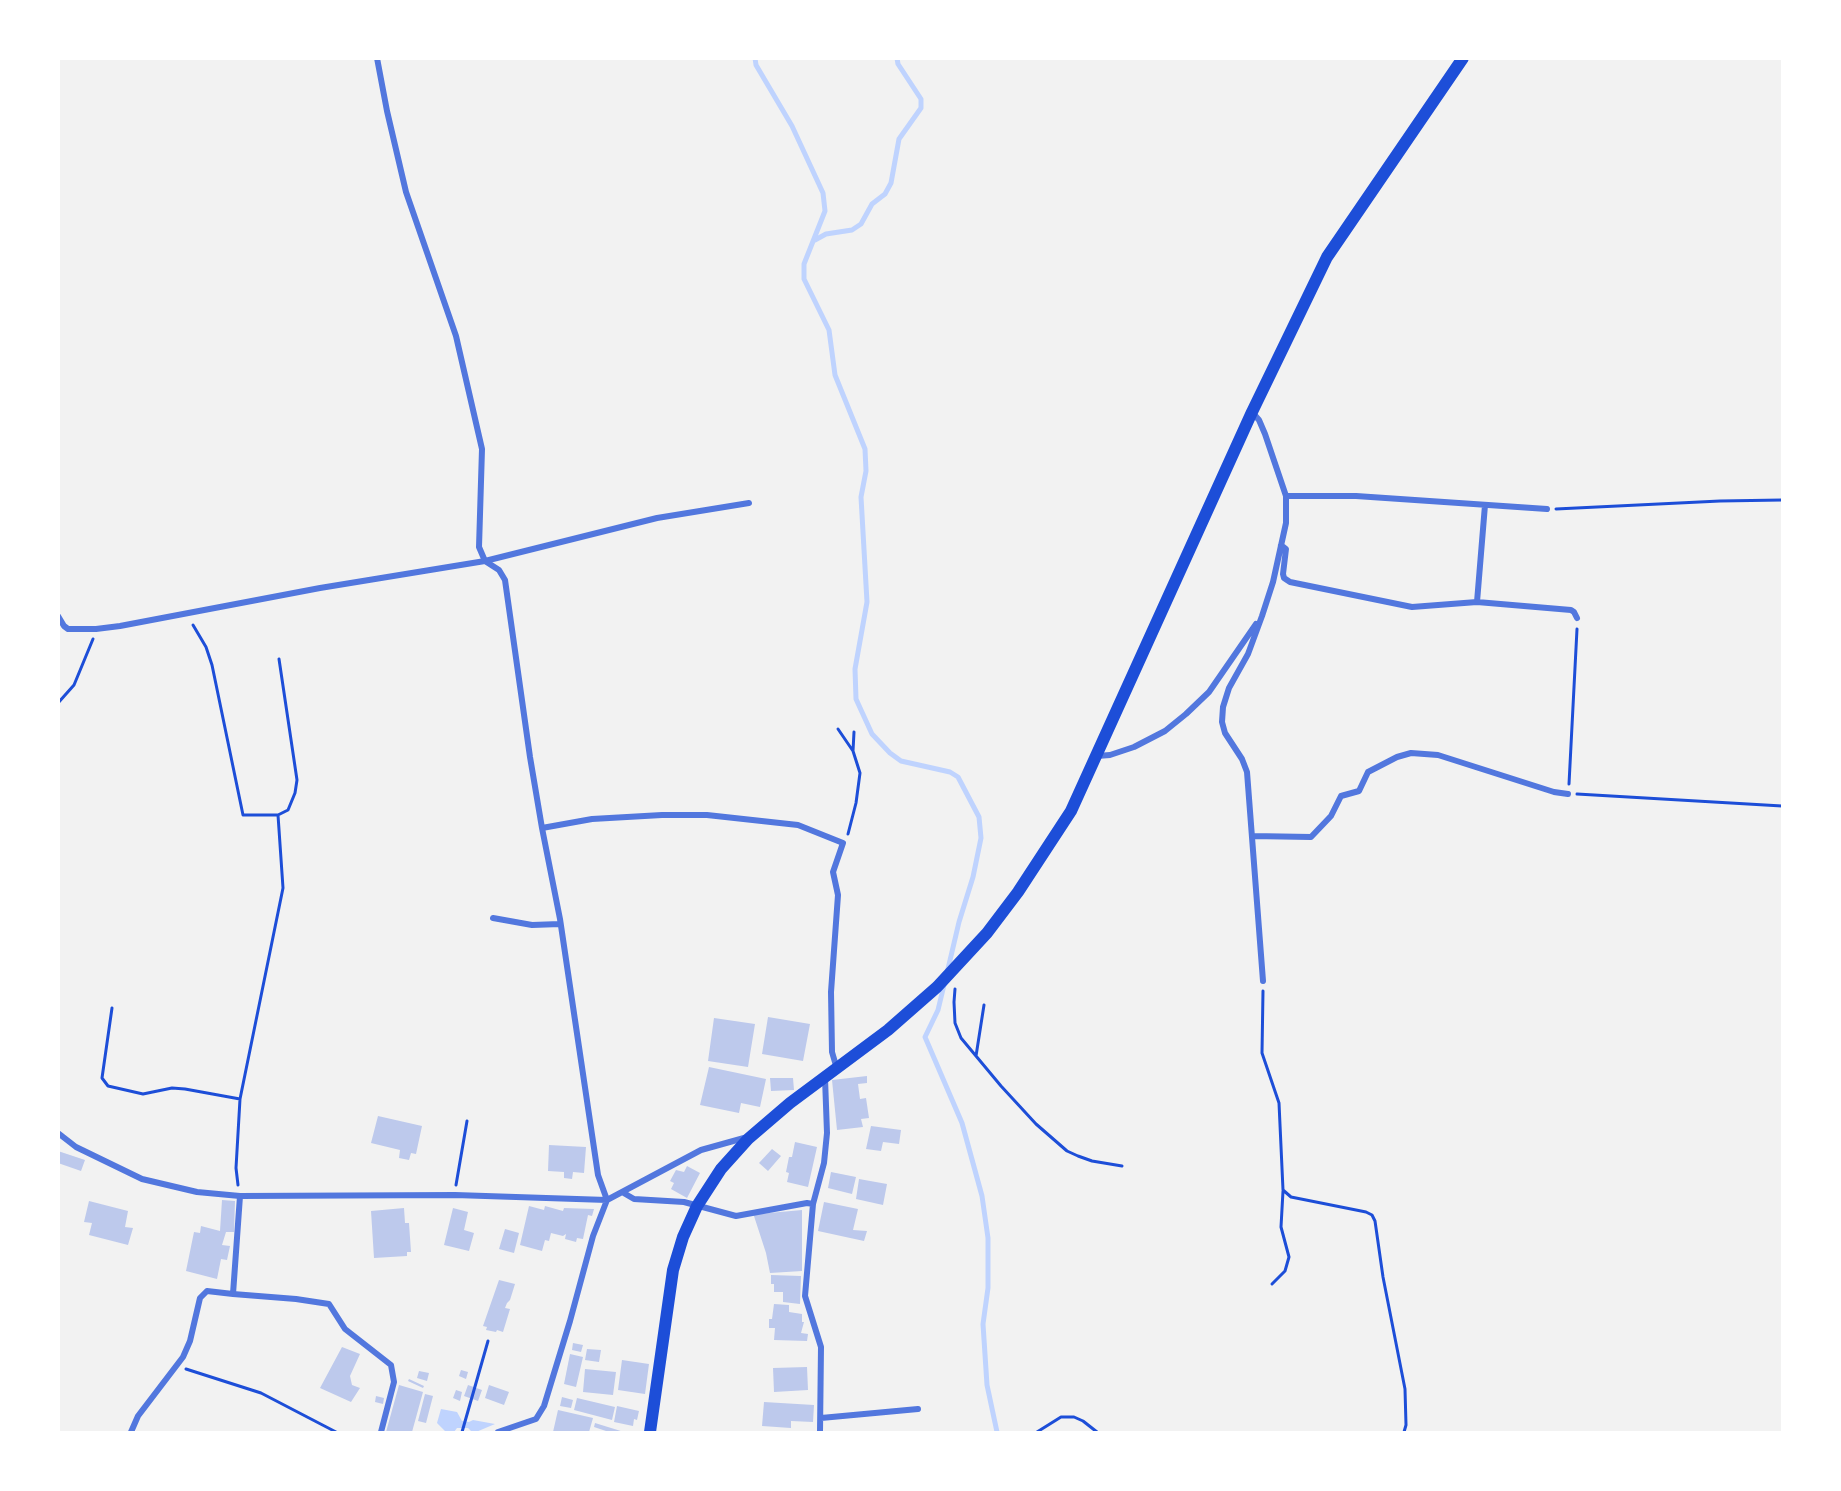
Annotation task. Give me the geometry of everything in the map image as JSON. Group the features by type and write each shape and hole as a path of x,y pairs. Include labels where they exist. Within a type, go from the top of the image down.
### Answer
{"main road":[{"path":"650,1432 673,1270 683,1237 697,1206 721,1169 748,1139 790,1103 888,1030 937,987 987,933 1018,892 1065,820 1252,412 1327,256 1463,58"}],"street":[{"path":"377,58 406,192 456,336 482,449 479,547 485,561 499,570 505,580 598,1175 607,1200 593,1236 544,1406 536,1419 498,1432"},
{"path":"1252,412 1259,420 1265,434 1286,496 1286,523 1262,616 1248,654 1229,688 1223,707 1222,722 1225,733 1242,759 1246,772 1263,981"},
{"path":"1286,496 1356,496 1547,509"},
{"path":"58,616 68,629 96,629 320,588 485,561 657,518 749,503"},
{"path":"1477,603 1485,505"},
{"path":"1281,545 1286,549 1283,574 1284,578 1290,582 1412,607 1477,603 1571,610 1577,618"},
{"path":"1096,756 1110,755 1134,747 1165,731 1186,714 1209,692 1262,616"},
{"path":"1252,836 1311,837 1331,816 1341,796 1359,791 1368,772 1397,757 1411,753 1438,755 1554,792 1568,794"},
{"path":"542,828 592,819 707,815 798,825 843,843 833,872 837,895 831,992 832,1052 837,1069"},
{"path":"493,918 532,926 560,924"},
{"path":"820,1432 821,1347 806,1296 813,1204 825,1153 827,1133 825,1078"},
{"path":"58,1133 76,1147 142,1179 197,1192 240,1196 454,1195 607,1200 701,1150 744,1138 748,1139"},
{"path":"622,1192 634,1199 684,1202 735,1216 807,1203 813,1204"},
{"path":"233,1294 240,1196"},
{"path":"131,1432 138,1416 183,1358 190,1341 200,1298 207,1291 329,1304 345,1329 391,1365 394,1382 381,1432"},
{"path":"821,1418 918,1409"}],"path":[{"path":"1547,509 1782,500"},
{"path":"186,614 206,647 212,665 243,815 278,815 288,810 295,793 297,780 279,659"},
{"path":"1577,618 1568,794 1782,806"},
{"path":"58,703 74,686 96,629"},
{"path":"838,729 853,752 860,773 851,830 843,843"},
{"path":"853,752 854,732"},
{"path":"240,1196 236,1179 240,1099 283,888 278,815"},
{"path":"960,962 954,1002 955,1023 961,1038 976,1057 1036,1124 1067,1151 1092,1161 1122,1166"},
{"path":"1263,981 1262,1053 1279,1102 1283,1190 1281,1227 1289,1257 1285,1271 1272,1284"},
{"path":"976,1057 984,1005"},
{"path":"112,1008 102,1078 108,1086 143,1094 172,1088 185,1089 240,1099"},
{"path":"454,1195 467,1121"},
{"path":"1283,1190 1291,1197 1372,1215 1375,1221 1383,1277 1405,1389 1406,1425 1404,1432"},
{"path":"462,1431 488,1341"},
{"path":"177,1364 186,1370 261,1393 336,1432"},
{"path":"1037,1432 1061,1417 1074,1417 1097,1432"}],"water":[{"path":"441,1409 457,1412 462,1421 473,1420 495,1424 476,1432 468,1428 457,1428 454,1432 446,1432 437,1423"}],"building":[{"path":"768,1017 810,1024 803,1061 762,1054"},
{"path":"714,1018 755,1024 748,1067 708,1061"},
{"path":"709,1067 766,1079 760,1107 741,1103 739,1113 700,1105"},
{"path":"867,1076 867,1083 858,1084 860,1099 866,1098 869,1118 861,1119 863,1127 837,1130 832,1080"},
{"path":"770,1078 793,1078 794,1090 771,1091"},
{"path":"378,1116 422,1126 416,1154 411,1153 409,1160 399,1158 400,1150 371,1143"},
{"path":"871,1126 901,1130 899,1144 883,1142 881,1151 866,1149"},
{"path":"795,1142 817,1147 808,1187 787,1182 789,1157 792,1157"},
{"path":"549,1145 586,1147 584,1173 573,1172 572,1179 564,1178 564,1172 548,1171"},
{"path":"772,1149 781,1156 768,1171 759,1163"},
{"path":"58,1151 85,1160 81,1171 58,1163"},
{"path":"687,1166 700,1173 687,1198 671,1189 674,1183 670,1181 676,1170 684,1172"},
{"path":"831,1172 856,1177 852,1194 828,1188"},
{"path":"859,1179 887,1184 883,1205 856,1199"},
{"path":"222,1200 235,1201 234,1232 226,1232 222,1245 230,1246 227,1260 221,1259 217,1279 186,1271 194,1232 200,1233 201,1226 220,1231"},
{"path":"89,1201 128,1211 125,1227 133,1228 128,1245 89,1235 92,1223 84,1222"},
{"path":"824,1202 858,1209 853,1230 867,1231 864,1241 818,1231"},
{"path":"529,1206 544,1210 545,1206 563,1211 564,1208 594,1209 592,1216 588,1215 583,1239 577,1238 576,1242 565,1239 566,1234 563,1236 551,1233 549,1241 545,1240 542,1251 520,1245"},
{"path":"404,1208 405,1223 409,1223 411,1252 407,1252 407,1256 374,1258 371,1211"},
{"path":"453,1208 468,1212 464,1230 474,1233 469,1251 444,1245"},
{"path":"802,1210 802,1271 770,1273 753,1213"},
{"path":"505,1229 519,1233 514,1253 499,1249"},
{"path":"771,1275 801,1276 800,1304 783,1302 783,1292 774,1292"},
{"path":"499,1280 515,1284 505,1308 510,1309 503,1332 486,1330 487,1327 483,1326"},
{"path":"774,1304 789,1305 789,1312 802,1314 802,1322 804,1322 801,1333 808,1334 807,1341 774,1340 775,1328 769,1328 769,1319 772,1319"},
{"path":"573,1343 583,1345 581,1352 572,1350"},
{"path":"342,1347 360,1354 350,1376 352,1385 360,1388 351,1402 320,1388"},
{"path":"587,1349 601,1350 599,1362 585,1360"},
{"path":"570,1354 583,1357 576,1387 564,1384"},
{"path":"622,1360 649,1364 645,1394 618,1390"},
{"path":"807,1367 808,1390 774,1392 773,1368"},
{"path":"585,1369 616,1372 613,1395 583,1392"},
{"path":"461,1370 468,1372 466,1379 459,1376"},
{"path":"419,1371 429,1373 427,1381 417,1378"},
{"path":"409,1379 424,1386 423,1388 408,1381"},
{"path":"399,1385 423,1392 412,1432 386,1432"},
{"path":"468,1385 482,1390 478,1401 464,1396"},
{"path":"489,1385 509,1392 504,1405 485,1398"},
{"path":"456,1390 462,1392 460,1401 453,1398"},
{"path":"425,1394 433,1396 426,1423 418,1421"},
{"path":"376,1396 384,1398 383,1404 375,1402"},
{"path":"562,1397 573,1400 571,1408 560,1406"},
{"path":"577,1398 615,1407 612,1420 574,1410"},
{"path":"764,1402 814,1405 813,1422 791,1421 791,1428 762,1426"},
{"path":"617,1406 639,1411 633,1426 614,1422"},
{"path":"558,1410 593,1418 589,1432 553,1432"},
{"path":"595,1423 624,1432 609,1432 594,1427"}],"waterway":[{"path":"755,58 756,65 792,126 823,193 825,211 804,264 804,279 829,330 835,375 865,449 866,471 861,497 867,602 855,669 856,699 872,734 890,753 901,761 950,772 958,777 979,817 981,838 947,973"},
{"path":"815,240 826,234 852,230 861,224 872,204 885,194 891,183 899,139 921,108 921,99 898,64 897,58"},
{"path":"944,985 938,1010 925,1037 962,1123 982,1196 988,1238 988,1288 983,1324 987,1385 997,1432"}]}
